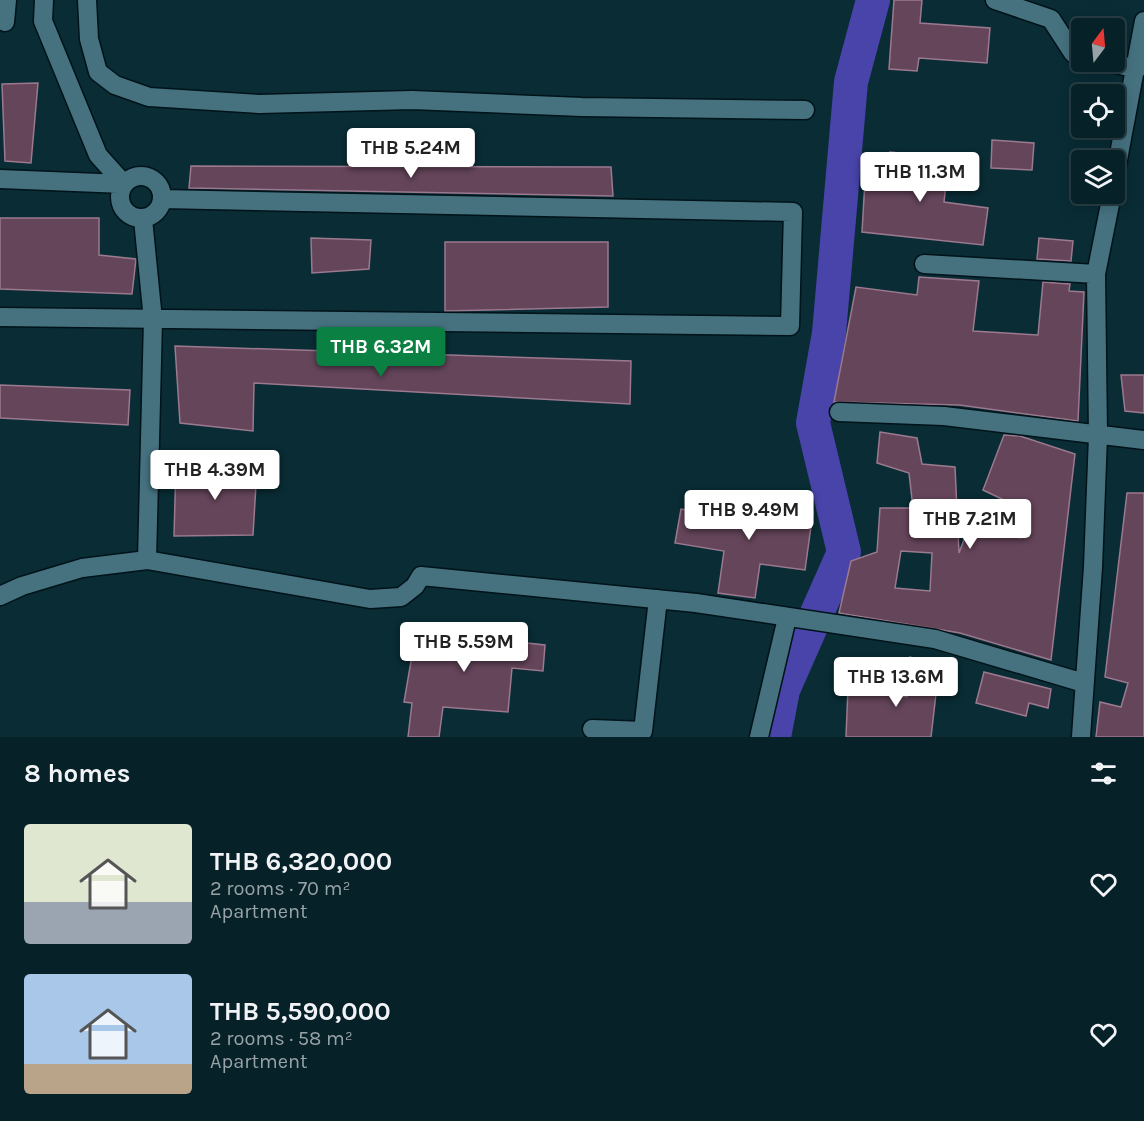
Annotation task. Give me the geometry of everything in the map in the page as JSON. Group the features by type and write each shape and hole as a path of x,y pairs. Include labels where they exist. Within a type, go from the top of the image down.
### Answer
{"street":[{"path":"5,22 7,0"},
{"path":"44,0 43,21 98,155 124,184"},
{"path":"87,0 89,39 98,72 115,85 149,97 259,104 412,100 582,107 805,110"},
{"path":"995,0 1051,19 1071,50"},
{"path":"1120,150 1144,21"},
{"path":"1125,66 1137,69"},
{"path":"0,178 124,184 136,177 149,178 159,187 162,199 156,212 143,219 129,215 124,210 119,197 124,184"},
{"path":"0,316 153,320 790,326 793,212 162,199"},
{"path":"1081,737 1093,567 1098,436 1096,274 1110,204"},
{"path":"143,219 153,320 147,560"},
{"path":"924,264 1096,274"},
{"path":"839,412 944,416 1144,440"},
{"path":"0,596 22,586 82,568 147,560 370,599 401,597 415,586 421,576 658,600 935,639 1084,683"},
{"path":"591,729 643,731 658,600"},
{"path":"759,737 791,619"}],"building":[{"path":"894,0 922,0 920,23 990,28 987,63 919,58 917,71 889,69"},
{"path":"38,83 31,163 5,161 2,84"},
{"path":"992,140 1034,143 1032,170 991,168"},
{"path":"890,152 949,158 944,202 988,208 983,245 862,232 865,180 887,178"},
{"path":"191,166 611,167 613,196 189,188"},
{"path":"0,218 99,218 99,255 136,259 132,294 0,289"},
{"path":"311,238 371,240 369,269 312,273"},
{"path":"1039,238 1073,241 1071,261 1037,259"},
{"path":"445,242 608,242 608,307 445,311"},
{"path":"919,277 979,281 973,331 1038,335 1043,282 1070,284 1069,291 1084,292 1078,421 959,405 834,402 856,287 917,295"},
{"path":"175,346 631,361 630,404 254,383 253,431 180,423"},
{"path":"1121,375 1144,375 1144,413 1125,411"},
{"path":"0,385 130,390 128,425 0,418"},
{"path":"880,432 917,438 922,464 955,467 959,553 969,526 1020,538 1023,509 983,490 1004,435 1020,436 1075,454 1051,660 960,633 839,613 851,561 877,552 880,508 913,508 909,473 877,463","holes":["901,551 932,553 930,591 895,588"]},
{"path":"176,465 257,468 253,535 174,536"},
{"path":"1127,493 1144,493 1144,737 1096,737 1100,702 1121,707 1128,683 1105,677"},
{"path":"732,500 813,512 805,570 760,564 755,598 718,593 724,551 675,543 681,509 729,517"},
{"path":"485,625 520,629 518,642 545,645 543,671 512,668 508,712 443,707 439,737 408,737 412,703 404,702 417,626 484,636"},
{"path":"910,657 939,668 931,737 846,737 848,688 907,697"},
{"path":"984,672 1051,689 1048,708 1029,703 1026,716 976,703"}],"waterway":[{"path":"774,737 783,690 844,552 813,423 829,333 851,82 873,0"}]}
